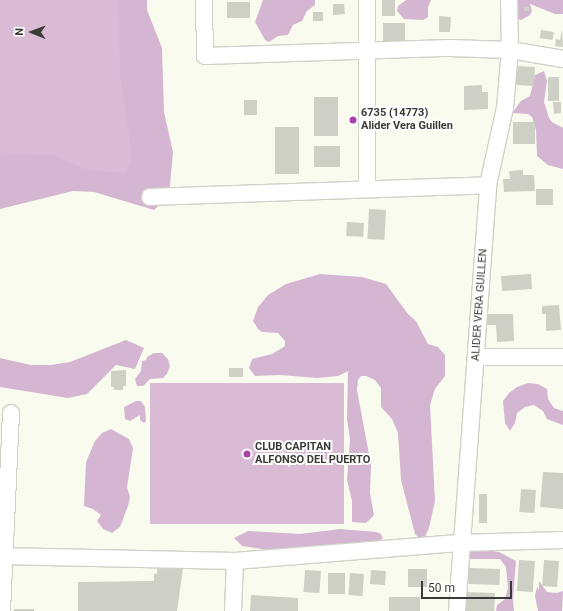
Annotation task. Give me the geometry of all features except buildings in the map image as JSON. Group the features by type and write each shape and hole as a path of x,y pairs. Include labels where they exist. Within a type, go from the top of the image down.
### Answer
{"street":[{"path":"204,0 205,56 450,48 510,50 563,59"},
{"path":"367,0 367,189"},
{"name":"ALIDER VERA GUILLEN","path":"457,611 488,184 506,108 510,50 509,0"},
{"path":"150,197 488,184"},
{"path":"476,357 563,356"},
{"path":"2,611 2,556 11,412"},
{"path":"2,556 235,561 461,543 563,540"},
{"path":"233,611 235,561"}],"shaded area":[{"path":"0,0 144,0 144,190 0,190"},
{"path":"119,0 147,0 147,10 162,48 164,112 173,152 169,196 154,210 94,192 73,191 0,209 0,154 52,155 88,170 126,173 132,156 120,74"},
{"path":"263,0 315,0 315,5 307,11 302,21 293,25 288,35 278,36 269,42 265,40 255,22"},
{"path":"406,0 431,0 428,7 428,17 423,20 404,19 397,11 398,6"},
{"path":"506,0 563,0 563,14 555,14 530,4 532,11 530,15 521,20 516,18"},
{"path":"544,71 547,81 544,102 549,118 552,122 563,128 563,169 548,165 537,156 536,130 532,117 528,114 512,113 521,101 530,96 535,75"},
{"path":"320,274 362,277 386,284 408,314 416,321 428,344 438,347 445,355 445,376 435,389 430,405 435,501 429,528 424,539 419,538 415,534 401,480 398,433 392,419 381,407 381,388 375,380 366,376 361,376 358,380 357,390 371,465 370,493 374,515 366,523 352,522 352,501 347,480 350,439 347,419 348,371 338,376 317,378 280,375 255,376 249,368 252,359 272,354 285,346 285,341 278,333 262,332 258,329 253,321 258,307 268,295 286,284"},
{"path":"126,340 144,348 135,369 116,365 87,394 68,398 0,387 0,358 31,365 51,365 70,362"},
{"path":"154,353 162,353 168,359 170,366 167,374 163,378 150,379 143,386 137,386 135,379 141,371 142,361 146,360 147,357"},
{"name":"CLUB CAPITAN ALFONSO DEL PUERTO","path":"150,383 344,383 344,524 150,524"},
{"path":"528,383 538,384 547,389 548,399 554,408 563,411 563,425 547,419 543,411 534,405 525,407 517,413 515,423 510,431 505,423 503,401 509,393 517,387"},
{"path":"136,401 141,401 145,407 146,421 144,423 140,420 140,415 130,421 125,419 124,407"},
{"path":"111,429 129,439 133,448 127,487 130,497 128,506 120,527 112,533 103,529 97,521 101,515 93,509 84,506 86,462 95,441 102,433"},
{"path":"340,529 376,532 381,534 383,539 355,547 262,549 242,546 234,538 248,531 300,534"},
{"path":"470,548 499,552 516,561 513,599 514,611 496,611 497,605 505,599 508,588 506,567 500,559 471,559 462,554"},
{"path":"539,581 547,592 557,593 563,591 562,611 538,611 535,596 537,587 539,590"}],"place":[{"name":"6735 (14773) Alider Vera Guillen","path":"353,120"},
{"name":"CLUB CAPITAN ALFONSO DEL PUERTO","path":"247,454"}]}
